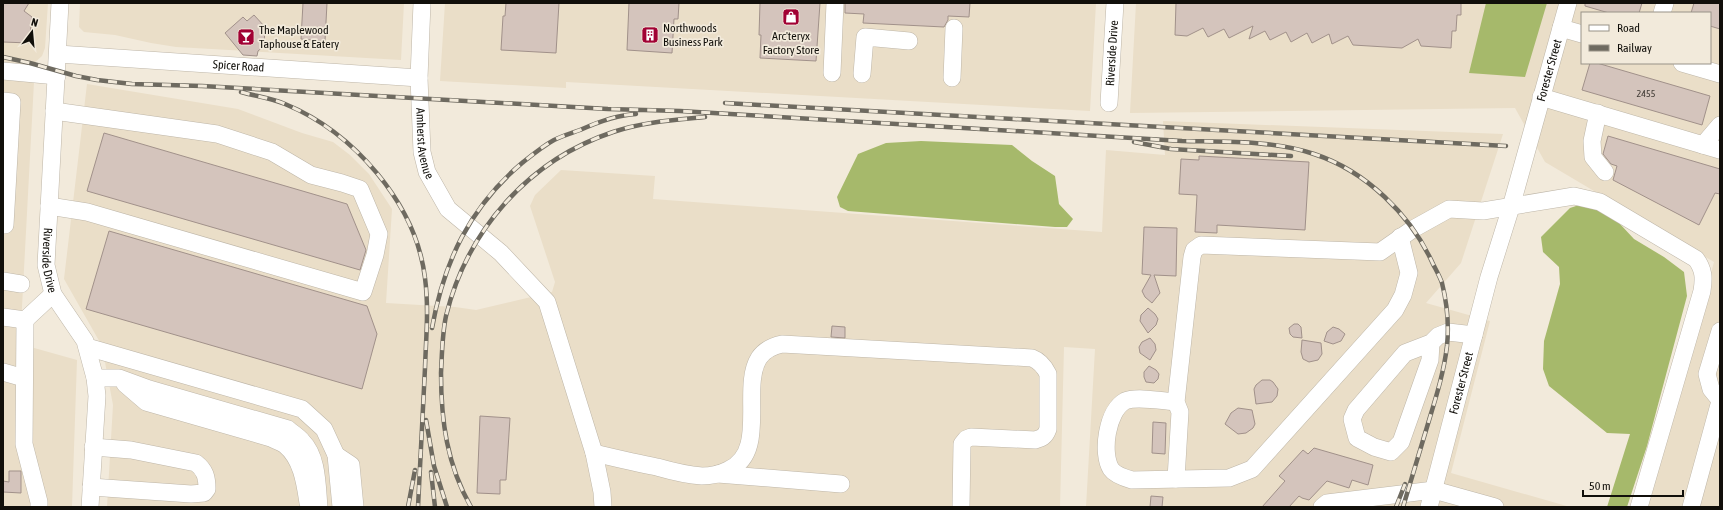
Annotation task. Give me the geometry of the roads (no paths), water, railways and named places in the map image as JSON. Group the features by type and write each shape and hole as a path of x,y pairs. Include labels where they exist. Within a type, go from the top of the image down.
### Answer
{"street":[{"name":"Riverside Drive","path":"60,3 46,265 53,294 85,341 95,378 97,396 90,507"},
{"name":"Amherst Avenue","path":"422,3 419,78 422,152 427,172 448,209 500,253 547,302 594,453 602,492 603,507"},
{"path":"832,73 835,3"},
{"name":"Riverside Drive","path":"1109,103 1116,3"},
{"name":"Forester Street","path":"1429,507 1489,277 1511,207 1568,3"},
{"path":"952,78 954,28"},
{"path":"1561,28 1581,34"},
{"path":"862,74 865,37 909,41"},
{"name":"Spicer Road","path":"58,54 419,78"},
{"path":"1685,64 1720,74"},
{"path":"3,71 57,76"},
{"path":"1542,97 1720,150"},
{"path":"3,101 12,102 5,225 3,225"},
{"path":"49,206 87,212 363,292 375,254 379,234 360,189 311,175 272,152 217,134 54,111"},
{"path":"1598,113 1592,141 1593,157 1605,172"},
{"path":"1703,145 1720,125"},
{"path":"1176,479 1180,412 1176,402 1192,257 1194,250 1201,245 1380,252 1412,229 1449,210 1483,211 1574,196 1600,202 1696,259 1702,267 1704,279 1702,291 1639,507"},
{"path":"1176,402 1136,399 1125,401 1114,410 1109,424 1107,444 1107,459 1111,469 1119,475 1132,480 1229,478 1252,469 1395,310 1403,295 1409,273 1400,237"},
{"path":"3,281 21,284"},
{"path":"39,507 24,444 25,320 53,294"},
{"path":"3,317 25,320"},
{"path":"1691,507 1720,401 1712,389 1707,374 1720,330"},
{"path":"1431,343 1430,360 1401,442 1391,452 1374,447 1357,438 1352,419 1356,410 1405,353 1431,343 1438,336 1448,332 1474,335"},
{"path":"718,474 733,468 742,460 746,452 750,439 755,366 764,352 772,347 782,344 1032,358 1037,360 1044,366 1048,374 1048,429 1046,435 1035,440 970,436 966,439 962,444 961,507"},
{"path":"87,347 302,409 324,429 336,455 341,507"},
{"path":"3,372 24,378"},
{"path":"95,378 119,378 288,429 313,447 311,454 316,475 318,507"},
{"path":"119,378 146,402 271,438 285,446 298,460 305,483 308,507"},
{"path":"91,487 191,494 204,493 207,489 206,476 202,468 196,463 137,451 93,447"},
{"path":"594,453 682,473 702,476 718,474 841,484"},
{"path":"336,455 351,465 356,507"},
{"path":"1322,507 1327,503 1434,490 1495,507"}],"railway":[{"path":"3,57 76,76 132,84 202,86 608,109 680,111 1182,141 1249,143 1282,146 1314,154 1351,171 1369,183 1385,197 1399,212 1424,246 1442,283 1448,323 1446,355 1438,391 1403,507"},
{"path":"241,92 285,104 310,116 334,132 357,152 377,173 395,197 409,223 419,250 425,278 427,301 418,507"},
{"path":"725,103 1506,146"},
{"path":"432,328 437,303 444,280 462,237 474,217 504,180 522,163 554,140 607,119 636,114"},
{"path":"471,507 456,475 451,459 444,425 441,391 443,338 446,316 456,285 469,255 486,227 506,202 529,180 554,160 583,144 613,132 658,122 705,117"},
{"path":"1134,142 1171,149 1291,156"},
{"path":"426,420 434,466 447,507"},
{"path":"408,507 415,470"},
{"path":"431,472 435,507"},
{"path":"1396,507 1405,484"}],"place":[{"name":"Arc'teryx Factory Store","path":"791,17"},
{"name":"Northwoods Business Park","path":"650,35"},
{"name":"The Maplewood Taphouse & Eatery","path":"246,37"}]}
